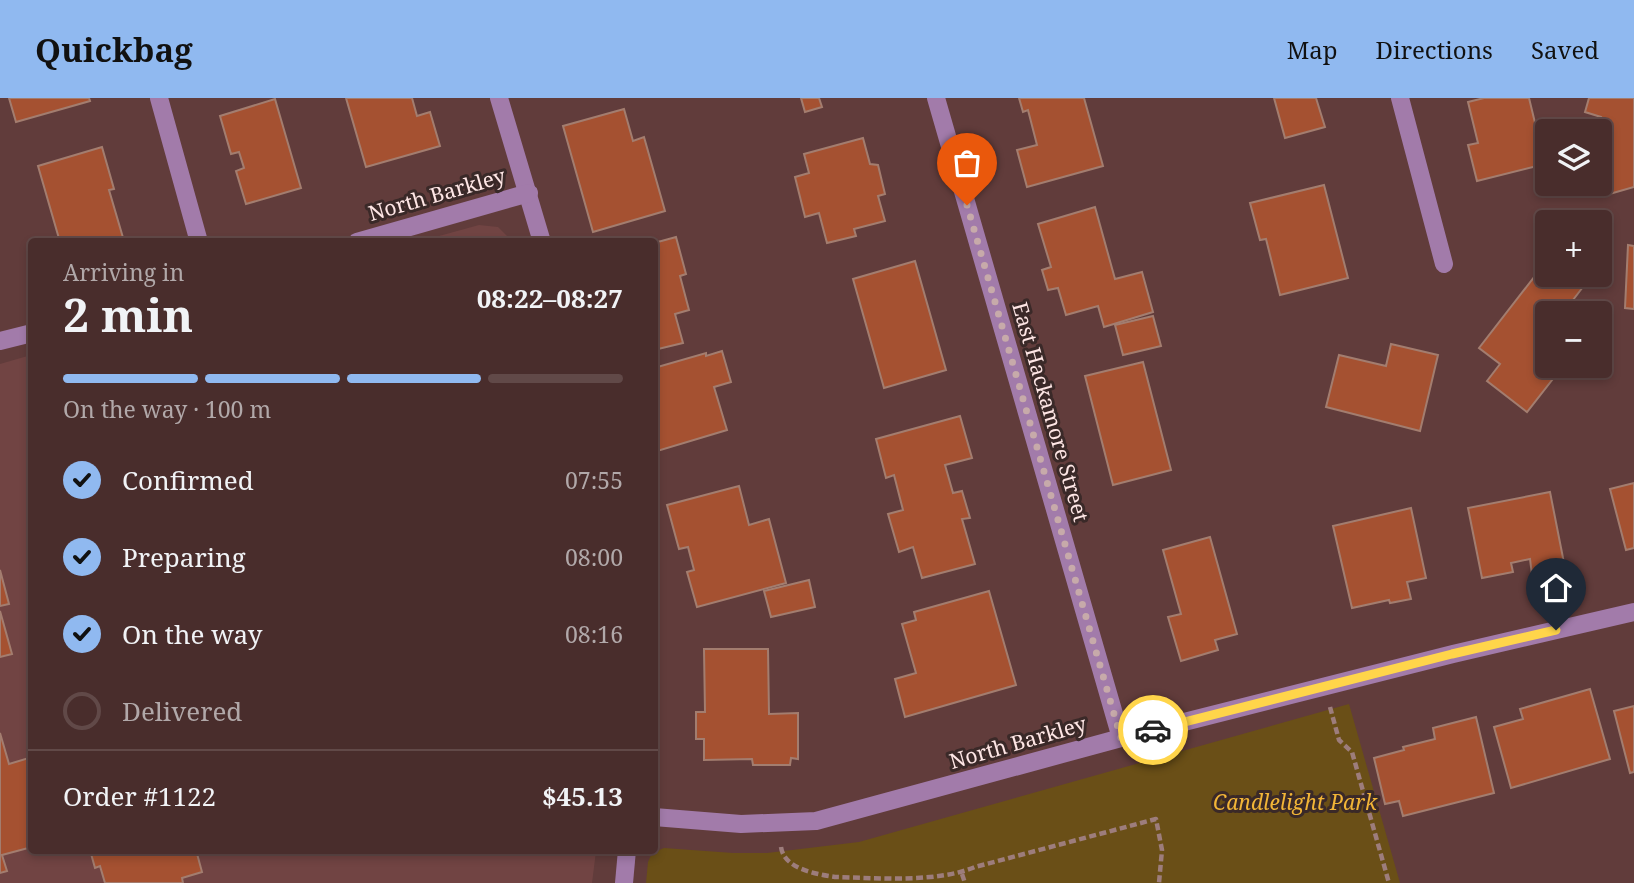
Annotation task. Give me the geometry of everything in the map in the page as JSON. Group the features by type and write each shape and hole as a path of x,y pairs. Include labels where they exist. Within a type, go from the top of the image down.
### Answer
{"street":[{"path":"159,98 198,238"},
{"path":"499,98 541,238"},
{"name":"East Hackamore Street","path":"936,98 1121,738"},
{"path":"1400,98 1444,264"},
{"name":"North Barkley","path":"371,238 528,192"},
{"path":"0,341 28,334"},
{"name":"North Barkley","path":"658,817 740,824 816,821 1121,738 1452,654 1634,612"},
{"path":"624,883 627,854"}],"path":[{"path":"1329,706 1339,740 1352,752 1389,883"},
{"path":"781,847 783,857 813,873 835,877 930,878 962,874 975,867 1156,819 1162,850 1159,883"},
{"path":"962,874 965,883"}],"shaded area":[{"path":"479,225 498,227 508,238 432,238"},
{"path":"28,356 28,854 596,854 592,883 0,883 0,364"}],"green space":[{"name":"Candlelight Park","path":"1349,704 1400,883 646,883 652,854 658,854 658,850 664,848 767,853 859,842"}],"building":[{"path":"9,98 89,98 90,101 16,122"},
{"path":"346,98 412,98 417,116 430,112 440,146 366,167"},
{"path":"801,98 819,98 822,107 805,112"},
{"path":"1019,98 1084,98 1103,166 1027,187 1017,150 1037,145 1028,110 1023,112"},
{"path":"1274,98 1316,98 1325,127 1285,138"},
{"path":"1484,98 1529,98 1535,123 1535,166 1477,181 1468,145 1478,143 1468,102"},
{"path":"1589,98 1634,98 1634,187 1612,193 1612,119 1600,119 1585,112"},
{"path":"275,99 301,188 246,204 236,171 244,168 239,152 231,154 220,116"},
{"path":"624,109 633,141 644,137 665,211 593,232 563,126"},
{"path":"863,138 870,164 878,165 885,194 878,196 885,221 854,229 856,236 827,243 819,213 805,217 795,177 809,173 804,154"},
{"path":"102,147 114,189 109,190 123,238 59,238 38,166"},
{"path":"1324,185 1348,278 1280,295 1266,239 1260,240 1250,203"},
{"path":"1095,207 1115,279 1142,272 1153,312 1104,327 1098,306 1066,315 1058,288 1048,290 1042,270 1051,267 1038,224"},
{"path":"676,237 686,274 680,276 689,310 675,314 683,343 658,349 658,242"},
{"path":"1628,245 1634,246 1634,309 1625,308"},
{"path":"915,261 946,370 884,388 853,279"},
{"path":"1535,276 1535,287 1583,287 1574,301 1535,301 1535,378 1554,378 1527,412 1487,381 1500,364 1479,348"},
{"path":"1153,316 1161,346 1123,355 1115,325"},
{"path":"1391,344 1438,355 1420,431 1326,407 1339,355 1386,366"},
{"path":"722,351 731,382 714,387 727,430 658,451 658,367 706,353 706,356"},
{"path":"1143,362 1171,470 1113,485 1085,376"},
{"path":"960,416 972,458 945,465 953,493 962,491 970,518 962,519 975,564 922,578 913,547 899,552 888,514 903,510 894,475 886,478 876,439"},
{"path":"1634,483 1634,548 1626,550 1610,489"},
{"path":"739,486 749,525 769,519 786,583 697,607 687,572 694,570 688,547 679,549 667,505"},
{"path":"1550,492 1565,568 1532,575 1530,559 1511,563 1513,572 1482,578 1468,508"},
{"path":"1411,508 1426,578 1407,582 1411,599 1390,603 1389,600 1352,608 1333,526"},
{"path":"1210,537 1237,634 1215,640 1218,650 1181,661 1168,617 1181,614 1163,550"},
{"path":"0,570 9,604 0,606"},
{"path":"809,580 815,607 771,617 764,591"},
{"path":"989,591 1016,685 905,717 895,679 916,673 902,624 916,620 914,612"},
{"path":"0,611 12,654 0,657"},
{"path":"704,649 768,649 769,714 798,713 798,759 791,758 790,765 753,765 752,759 704,760 704,739 696,739 696,712 705,712"},
{"path":"1590,689 1610,759 1511,788 1494,727 1523,719 1520,709"},
{"path":"1634,706 1634,772 1630,773 1614,711"},
{"path":"1476,717 1494,793 1403,816 1399,801 1385,804 1374,758 1435,739 1433,728"},
{"path":"0,733 9,764 28,758 28,848 2,855 7,871 0,873"},
{"path":"91,854 197,854 202,872 182,878 183,883 105,883 100,866 95,868"}],"way so far":[{"path":"967,205 1121,738 1153,730"}],"route":[{"path":"1153,730 1556,630"}]}
